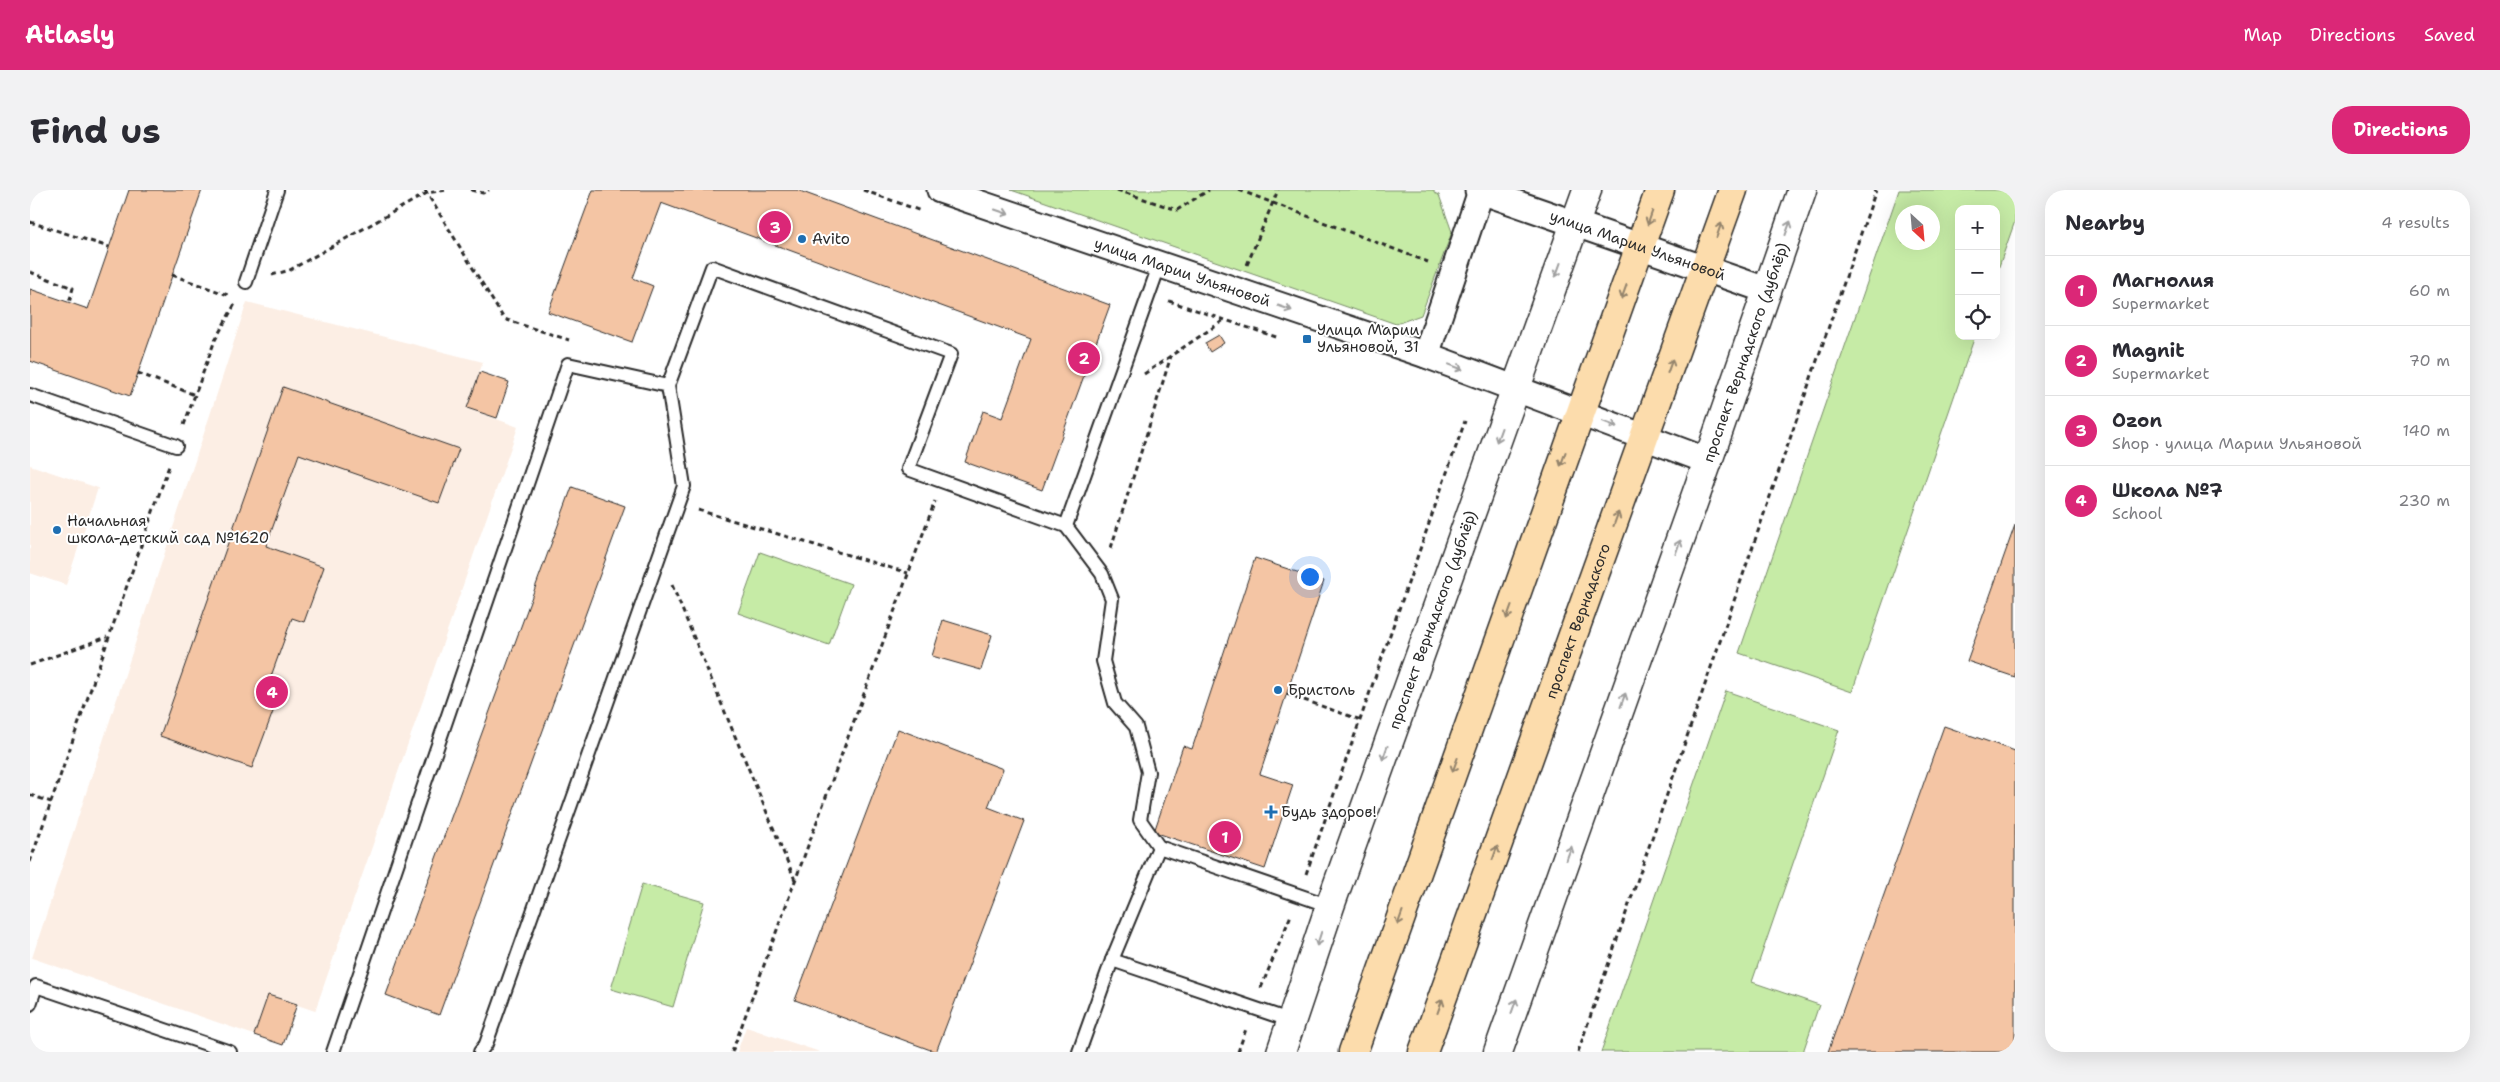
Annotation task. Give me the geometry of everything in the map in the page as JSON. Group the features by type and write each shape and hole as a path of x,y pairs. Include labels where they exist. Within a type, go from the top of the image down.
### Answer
{"main road":[{"path":"1353,1052 1660,190"},
{"name":"проспект Вернадского","path":"1423,1052 1733,190"}],"street":[{"name":"улица Марии Ульяновой","path":"940,190 1159,266 1426,355 1708,461"},
{"name":"улица Марии Ульяновой","path":"1426,355 1479,190 1766,290"},
{"name":"проспект Вернадского (дублёр)","path":"1281,1052 1330,906 1587,190"},
{"name":"проспект Вернадского (дублёр)","path":"1498,1052 1802,190"}],"lane":[{"path":"246,282 276,190"},
{"path":"1066,526 1159,266"},
{"path":"480,1052 486,1044 684,486 668,386 712,267 951,354 908,469 1066,526 1102,574 1112,599 1103,661 1115,702 1136,726 1148,772 1140,820 1159,847 1330,906"},
{"path":"333,1052 568,364 668,386"},
{"path":"30,395 176,446"},
{"path":"1079,1052 1112,960 1159,847"},
{"path":"1112,960 1292,1021"},
{"path":"30,1004 36,986 230,1052"}],"path":[{"path":"246,282 290,270 426,192 447,190"},
{"path":"471,190 483,192 489,190"},
{"path":"1117,190 1177,210 1209,190"},
{"path":"1239,190 1454,272"},
{"path":"1112,396 1224,320 1278,190"},
{"path":"1578,1052 1876,190"},
{"path":"426,192 504,318 584,345 583,367"},
{"path":"30,222 109,247"},
{"path":"30,272 73,288 69,303"},
{"path":"30,862 107,637 215,340 238,298 172,275"},
{"path":"1102,574 1171,356"},
{"path":"138,374 195,395"},
{"path":"1238,1052 1253,1008 1299,895 1465,421"},
{"path":"732,1052 942,481"},
{"path":"678,504 908,574"},
{"path":"660,556 795,880"},
{"path":"30,664 107,637"},
{"path":"1287,694 1361,720"},
{"path":"30,794 51,802"}],"shaded area":[{"path":"247,302 483,362 467,408 518,427 315,1011 268,995 254,1035 32,958"},
{"name":"Начальная школа-детский сад №1620","path":"30,465 98,488 66,585 30,573"},
{"path":"746,1027 820,1052 737,1052"}],"green space":[{"path":"1011,190 1434,190 1434,193 1439,195 1452,232 1421,315 1396,324"},
{"path":"1899,190 2015,190 2015,221 2000,264 2000,205 1955,205 1955,340 1974,340 1852,692 1739,653"},
{"path":"760,552 851,584 829,645 738,613"},
{"path":"1726,691 1839,730 1752,982 1819,1005 1803,1052 1601,1052"},
{"path":"642,884 704,902 673,1007 611,989"}],"building":[{"path":"129,190 202,190 130,396 30,361 30,289 88,309"},
{"path":"593,190 797,190 1110,305 1042,490 965,462 983,411 1002,418 1031,339 661,203 633,278 653,286 632,342 548,312"},
{"path":"1219,335 1224,343 1210,352 1205,343"},
{"path":"480,372 509,382 497,418 467,408"},
{"path":"283,387 459,449 439,503 299,454 266,546 324,567 304,622 292,618 261,704 274,709 252,768 160,736"},
{"path":"572,487 625,506 439,1015 386,995"},
{"path":"2015,525 2015,677 1967,661"},
{"path":"1255,558 1324,581 1260,774 1293,785 1265,869 1154,832 1183,746 1192,749"},
{"path":"943,620 992,635 981,670 932,656"},
{"path":"1944,726 2015,751 2015,1052 1828,1052"},
{"path":"898,729 1003,769 988,807 1024,821 936,1052 795,1000"},
{"path":"268,995 297,1004 283,1045 254,1035"}],"place":[{"name":"Ozon","path":"775,227"},
{"name":"Avito","path":"802,239"},
{"name":"Улица Марии Ульяновой, 31","path":"1307,339"},
{"name":"Magnit","path":"1084,358"},
{"name":"Начальная школа-детский сад №1620","path":"57,530"},
{"name":"Бристоль","path":"1278,690"},
{"name":"Школа №7","path":"272,692"},
{"name":"Будь здоров!","path":"1271,812"},
{"name":"Магнолия","path":"1225,837"}]}
